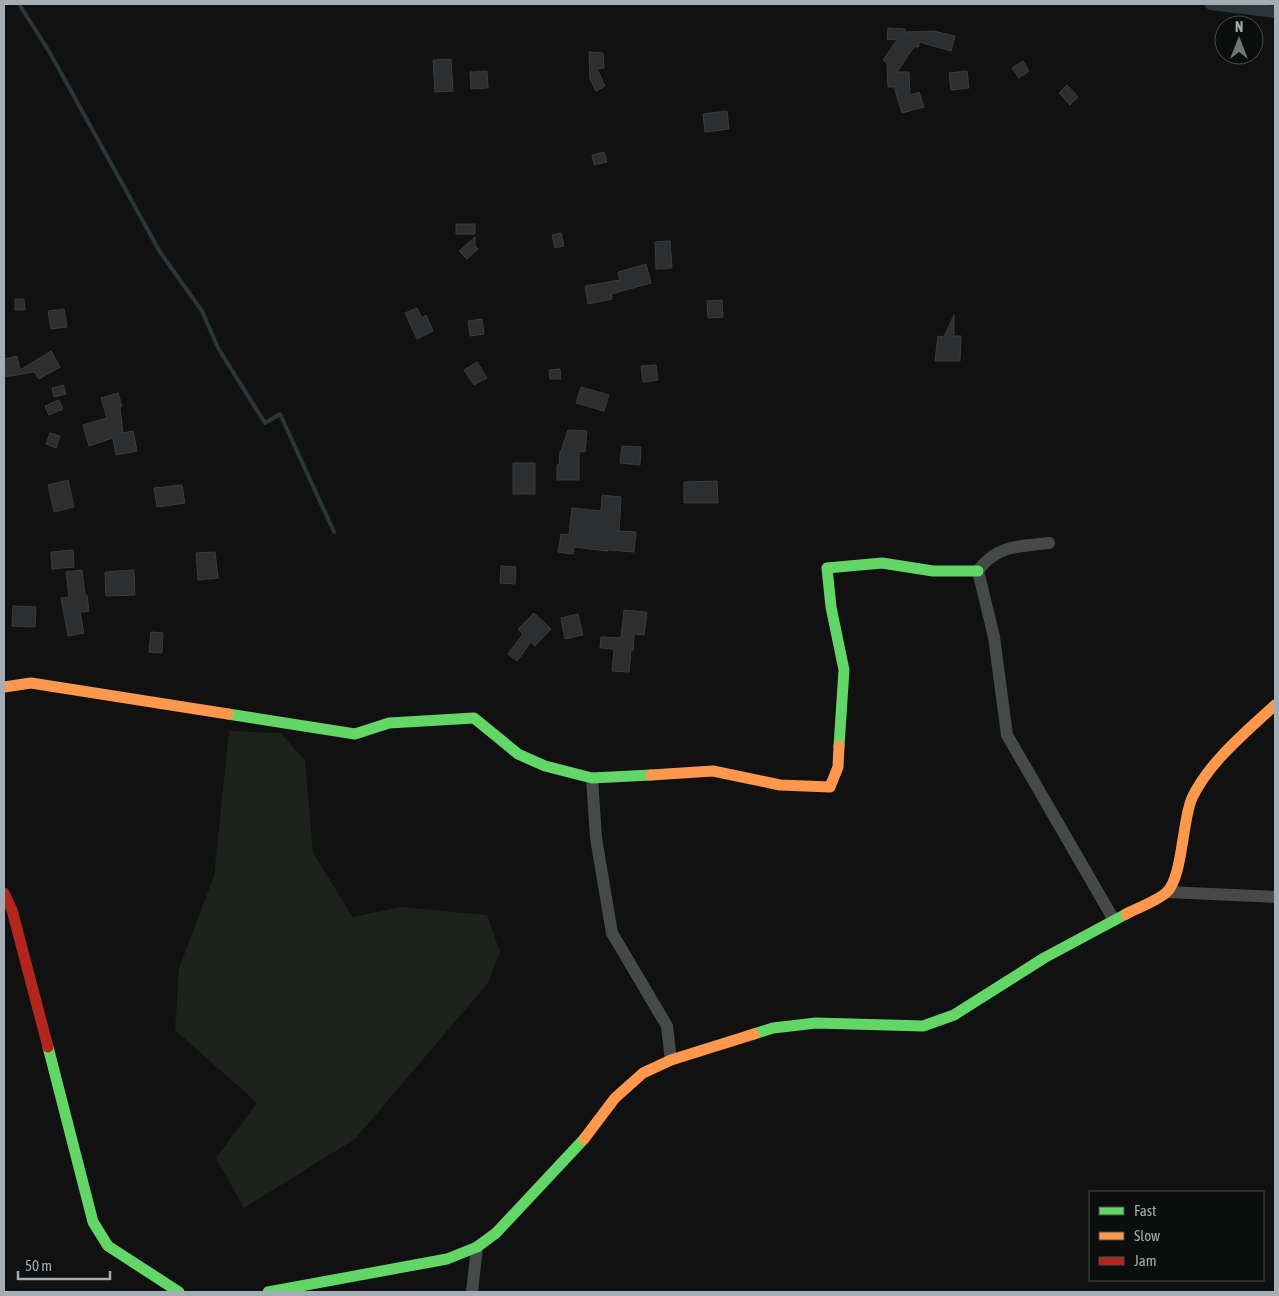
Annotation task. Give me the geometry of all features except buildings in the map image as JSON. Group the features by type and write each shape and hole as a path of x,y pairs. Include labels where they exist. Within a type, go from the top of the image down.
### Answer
{"street":[{"path":"1049,543 1009,548 986,560 978,571 994,637 1008,735 1114,920"},
{"path":"4,687 31,684 355,734 389,723 474,718 518,754 545,766 592,778 713,771 780,785 830,787 838,767 844,670 831,607 827,568 882,563 933,572 978,571"},
{"path":"1167,892 1175,877 1191,800 1202,780 1238,739 1275,705"},
{"path":"592,778 596,838 612,933 667,1026 671,1060"},
{"path":"268,1292 447,1259 477,1247 496,1233 580,1146 616,1098 643,1073 671,1060 773,1028 816,1023 923,1026 954,1015 1044,958 1167,892 1275,897"},
{"path":"4,893 12,910 93,1222 108,1246 179,1292"},
{"path":"472,1292 477,1247"}],"shaded area":[{"path":"229,731 281,733 305,761 313,853 353,917 401,907 487,915 500,952 487,984 355,1139 244,1208 216,1158 257,1103 175,1030 179,968 214,876"}],"waterway":[{"path":"19,4 50,53 160,252 202,311 218,348 265,423 280,414 334,532"},
{"path":"1211,4 1275,12"}],"traffic: fast":[{"path":"839,746 844,670 831,607 827,568 882,563 933,571 978,571"},
{"path":"228,714 355,734 389,723 474,718 518,754 545,766 592,778 651,775"},
{"path":"754,1034 773,1028 816,1023 923,1026 954,1015 1044,958 1126,914"},
{"path":"48,1047 93,1222 108,1246 179,1292"},
{"path":"268,1292 447,1259 477,1247 496,1233 584,1139"}],"traffic: slow":[{"path":"4,687 31,683 228,714"},
{"path":"1126,914 1162,896 1172,886 1179,862 1189,808 1199,785 1229,748 1275,705"},
{"path":"651,775 713,771 780,785 830,787 838,767 839,746"},
{"path":"584,1139 615,1098 643,1073 671,1060 754,1034"}],"traffic: jam":[{"path":"4,893 12,910 48,1047"}]}
